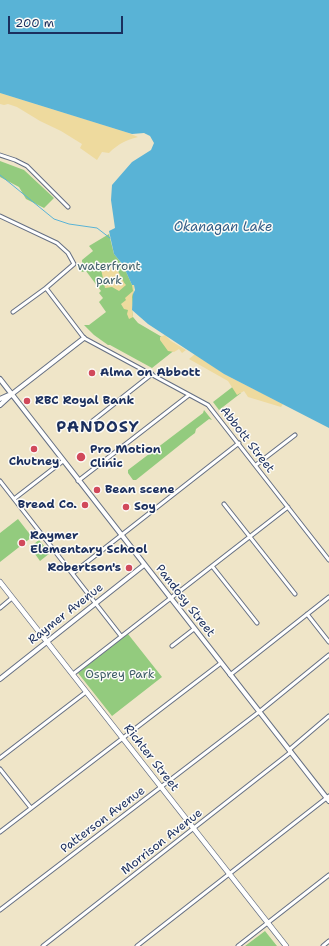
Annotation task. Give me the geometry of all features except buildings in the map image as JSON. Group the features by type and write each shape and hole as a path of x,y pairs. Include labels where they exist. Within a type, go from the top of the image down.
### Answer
{"main road":[{"name":"Richter Street","path":"0,582 286,946"}],"street":[{"path":"0,155 27,166 68,207"},
{"path":"0,216 57,242 68,253 74,264 46,288 13,312"},
{"path":"0,405 84,338 46,288"},
{"name":"Abbott Street","path":"84,338 208,405 329,560"},
{"path":"90,423 152,374"},
{"name":"Pandosy Street","path":"0,379 121,536 328,798"},
{"path":"0,399 12,394"},
{"path":"78,481 189,395"},
{"path":"256,465 295,435"},
{"path":"73,574 239,443"},
{"path":"14,498 63,461"},
{"path":"0,481 121,636"},
{"path":"224,504 295,594"},
{"path":"73,674 288,507"},
{"name":"Raymer Avenue","path":"0,679 144,565"},
{"path":"212,566 257,623"},
{"path":"230,675 329,597"},
{"path":"0,608 12,598"},
{"path":"307,614 329,642"},
{"path":"172,646 194,629"},
{"name":"Patterson Avenue","path":"0,910 259,712 329,655"},
{"path":"0,832 221,663"},
{"path":"0,758 86,692"},
{"name":"Morrison Avenue","path":"43,946 194,829 290,751 329,716"},
{"path":"0,769 31,808"},
{"path":"137,946 328,798"},
{"path":"238,946 329,875"},
{"path":"323,946 329,941"}],"green space":[{"path":"0,161 24,170 54,198 44,208 26,199 19,187 0,177"},
{"name":"waterfront park","path":"109,234 114,254 123,265 132,285 134,284 132,310 133,317 138,323 162,337 176,349 152,368 108,345 94,335 84,325 89,325 106,312 99,302 103,298 99,293 101,291 86,271 82,272 79,268 82,265 82,260 93,251 89,246"},
{"path":"235,385 241,393 219,410 213,402"},
{"path":"204,410 212,420 209,419 196,429 195,433 136,480 133,480 128,473 128,470 203,413"},
{"path":"18,519 32,537 0,562 0,533"},
{"path":"39,540 50,553 40,561 30,547"},
{"name":"Osprey Park","path":"128,634 162,677 112,716 78,673"},
{"path":"265,931 277,946 245,946"}],"sand":[{"path":"0,93 138,137 122,143 109,153 102,152 97,160 80,148 82,144 61,131 40,121 17,107 8,104 0,104"},
{"path":"105,263 117,269 126,285 119,291 112,287 105,288 100,264"},
{"path":"134,284 134,289 132,297 133,317 129,319 127,314 128,310 124,309 121,304 133,291 132,285"},
{"path":"165,335 171,341 186,350 182,353 179,349 174,352 168,351 160,340 160,337"},
{"path":"195,354 224,374 283,404 281,407 248,397 244,391 237,395 228,381 189,359"}],"water":[{"name":"Okanagan Lake","path":"0,0 329,0 329,428 224,374 148,324 132,310 133,294 135,290 134,285 132,285 123,265 114,254 109,231 115,228 111,200 112,185 132,162 151,150 154,143 150,136 144,133 132,134 0,93"}],"waterway":[{"path":"0,175 54,219 69,224 97,228 110,238"}],"place":[{"name":"Alma on Abbott","path":"92,373"},
{"name":"RBC Royal Bank","path":"27,401"},
{"name":"Chutney","path":"34,449"},
{"name":"Pro Motion Clinic","path":"81,457"},
{"name":"Bean scene","path":"97,490"},
{"name":"Bread Co.","path":"85,505"},
{"name":"Soy","path":"126,507"},
{"name":"Raymer Elementary School","path":"22,543"},
{"name":"Robertson's","path":"129,568"}],"district":[{"name":"PANDOSY","path":"98,428"}]}
